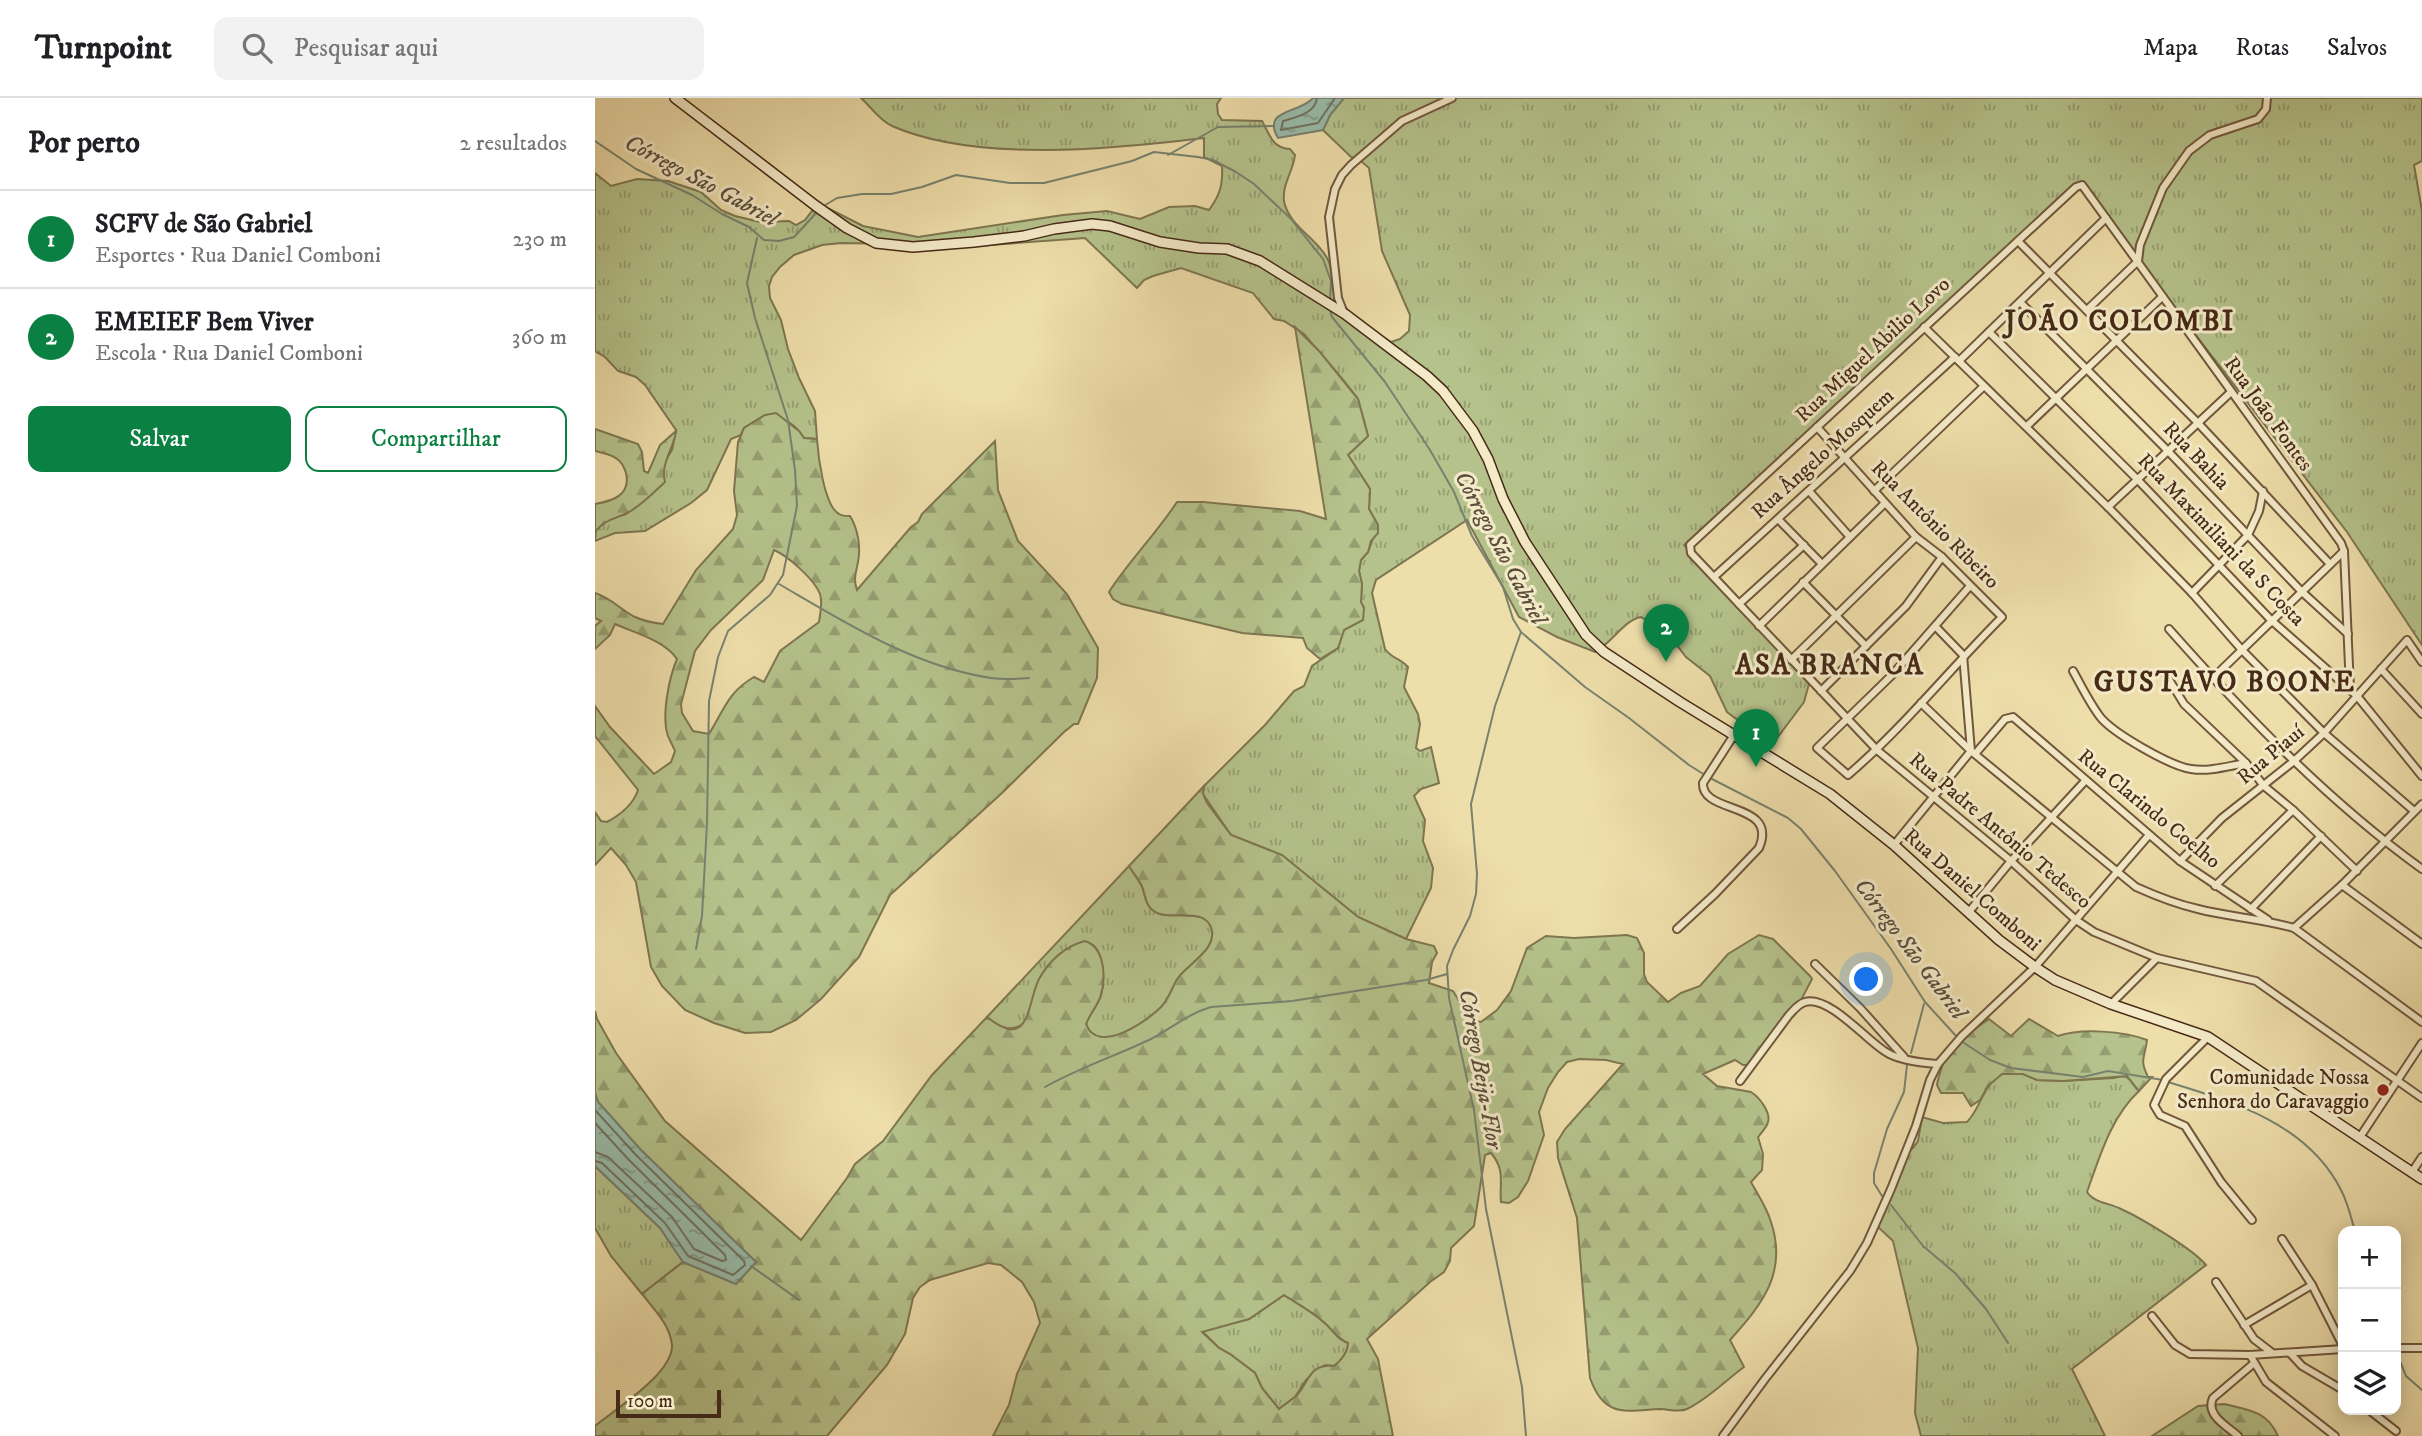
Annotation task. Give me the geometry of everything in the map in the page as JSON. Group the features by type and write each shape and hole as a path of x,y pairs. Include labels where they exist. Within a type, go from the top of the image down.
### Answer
{"street":[{"name":"Rua Daniel Comboni","path":"675,98 820,209 861,236 894,247 1024,236 1092,223 1160,242 1227,249 1260,261 1345,314 1427,376 1458,409 1488,459 1503,499 1525,542 1586,635 1604,652 1734,736 1831,794 1894,845 1968,913 2055,980 2111,1004 2208,1037 2422,1179"},
{"path":"1345,314 1338,298 1329,217 1330,205 1342,174 1402,121 1452,98"},
{"path":"2087,310 2137,261 2140,244 2157,202 2189,151 2210,135 2258,118 2266,109 2267,98"},
{"name":"Rua João Fontes","path":"2082,185 2341,543 2344,551 2350,689"},
{"name":"Rua Miguel Abilio Lovo","path":"1690,545 2076,187 2082,185"},
{"name":"Rua Ângelo Mosquem","path":"1714,577 1989,332 2106,218"},
{"path":"2018,241 2198,423 2330,564"},
{"path":"2027,426 2162,297"},
{"name":"Rua Bahia","path":"2020,302 2167,450 2301,591 2348,634"},
{"path":"1924,327 2108,507 2192,593 2242,650 2325,733 2414,811"},
{"name":"Rua Maximiliani da S Costa","path":"1989,332 2137,479 2271,620 2357,696 2422,776"},
{"path":"1874,491 1984,386"},
{"path":"2108,507 2230,393"},
{"name":"Rua Antônio Ribeiro","path":"1817,427 1916,537 1942,557 2002,617 1963,655"},
{"path":"1809,491 1850,537"},
{"path":"2192,593 2248,535 2259,511 2263,491"},
{"path":"1759,626 1885,503"},
{"path":"1778,519 1822,565"},
{"path":"1791,660 1916,537"},
{"name":"Rua Padre Antônio Tedesco","path":"1690,545 1691,553 1877,750 2011,861 2076,920 2094,932 2157,958 2256,981 2422,1098"},
{"path":"1739,604 1804,545"},
{"path":"2213,678 2344,551"},
{"path":"1821,691 1906,606 1942,557"},
{"path":"1803,582 1865,646"},
{"path":"1963,655 1877,750 1848,775 1817,748 1892,675 1971,586"},
{"path":"1894,845 1973,753 1963,655 1936,627"},
{"path":"2169,629 2294,761 2385,842 2422,869"},
{"name":"Rua Piauí","path":"2180,861 2222,818 2325,733 2407,640 2422,662"},
{"path":"2381,669 2422,714"},
{"path":"2073,671 2105,721 2125,737 2178,766 2200,770 2246,763"},
{"path":"2165,673 2184,704 2246,763 2264,786 2357,871"},
{"path":"1921,703 1973,753 2136,887 2197,909 2250,920 2270,921 2294,928 2422,1022"},
{"name":"Rua Clarindo Coelho","path":"1973,753 2005,719 2013,717 2180,861 2270,921"},
{"path":"1677,929 1759,848 1762,841 1761,828 1753,817 1708,797 1704,784 1734,736"},
{"path":"1968,913 2085,780"},
{"path":"2294,928 2357,871 2422,804"},
{"path":"2215,886 2293,810"},
{"path":"1723,1436 1850,1271 1881,1211 1938,1064 1959,1039 2035,967 2149,835"},
{"path":"2251,909 2321,836"},
{"path":"2342,885 2422,944"},
{"path":"2111,1004 2157,958"},
{"path":"1815,964 1904,1057"},
{"path":"1740,1081 1789,1015 1805,1002 1814,1001 1843,1017 1889,1055 1904,1057 1914,1062 1938,1064"},
{"path":"2208,1037 2166,1079 2154,1105 2160,1115 2185,1126 2221,1182 2252,1220"},
{"path":"2360,1137 2422,1043"},
{"path":"2412,1172 2422,1157"},
{"path":"2282,1239 2312,1285 2338,1338"},
{"path":"2217,1282 2254,1339 2271,1352"},
{"path":"2244,1325 2312,1285"},
{"path":"2153,1316 2175,1345 2190,1354 2250,1355 2338,1348"},
{"path":"2401,1348 2422,1348"},
{"path":"2290,1353 2302,1366 2338,1387"},
{"path":"2250,1355 2266,1382 2335,1436"},
{"path":"2238,1436 2216,1417 2210,1410 2210,1404 2253,1364"},
{"path":"2375,1415 2396,1431"}],"green space":[{"path":"861,98 1221,98 1217,104 1222,120 1262,121 1275,143 1290,149 1295,155 1284,201 1291,218 1325,254 1339,303 1357,320 1391,342 1400,339 1409,331 1410,315 1382,251 1369,168 1351,157 1323,130 1330,115 1344,98 2422,98 2422,161 2414,165 2422,211 2422,645 2347,532 2079,183 1684,545 1810,680 1804,702 1772,745 1727,712 1710,676 1686,657 1669,635 1641,617 1629,622 1595,652 1557,637 1519,617 1467,520 1376,580 1372,593 1385,649 1408,667 1404,687 1418,714 1420,724 1416,748 1420,751 1431,747 1439,783 1421,789 1414,796 1425,820 1423,841 1433,868 1431,888 1406,939 1358,917 1282,855 1231,835 1203,794 1204,786 1265,725 1294,691 1304,686 1312,666 1338,648 1344,630 1364,608 1361,602 1362,584 1359,571 1361,560 1368,552 1378,525 1369,509 1370,489 1348,455 1368,436 1358,399 1304,334 1284,321 1274,319 1253,293 1181,268 1144,280 1137,288 1085,238 907,251 896,244 841,243 822,245 794,255 772,277 769,286 770,298 781,320 799,378 815,411 817,439 804,438 787,422 765,415 744,428 741,435 731,439 707,490 691,503 645,531 615,533 595,541 596,529 609,518 626,514 663,475 676,430 645,385 636,377 618,371 595,351 595,173 611,186 637,179 668,181 701,192 721,210 760,222 789,221 796,225 805,220 818,203 863,226 918,237 1063,215 1107,211 1140,219 1169,207 1195,206 1209,210 1220,190 1222,166 1204,157 1204,138 1088,149 1004,149 964,145 926,138 892,126"},
{"path":"1295,327 1320,352 1358,399 1368,436 1348,455 1370,489 1369,509 1378,525 1378,533 1361,560 1359,571 1363,620 1344,630 1338,648 1320,659 1307,648 1303,638 1242,633 1122,604 1113,599 1109,592 1177,502 1300,511 1326,519"},
{"path":"776,413 804,438 817,439 829,501 839,514 850,516 857,532 857,590 918,522 922,514 995,441 998,490 1018,541 1067,594 1098,648 1097,678 1078,724 1064,732 1002,793 890,895 859,957 821,999 796,1020 771,1032 745,1033 685,1010 662,986 651,967 636,882 611,848 595,865 595,812 601,821 607,822 626,809 638,790 595,736 595,706 610,727 654,774 671,762 675,751 668,736 665,718 671,676 677,659 657,642 615,624 610,635 595,649 595,626 601,621 595,618 595,593 635,617 663,624 696,570 733,529 737,515 734,491 738,442 744,428 765,415","holes":["774,550 800,569 817,588 821,601 819,622 780,651 764,682 754,677 738,689 727,702 709,734 693,731 682,713 681,704 695,651 711,630 763,580"]},
{"path":"595,429 638,444 642,452 644,471 648,473 660,445 676,431 664,469 665,482 634,509 607,522 595,532 595,504 619,496 627,481 619,460 595,451"},
{"path":"1204,786 1203,794 1207,803 1231,835 1282,855 1358,917 1406,939 1434,946 1437,953 1432,962 1429,983 1453,991 1471,1020 1481,1022 1497,1010 1511,991 1527,948 1546,936 1574,938 1627,935 1637,938 1644,953 1644,974 1647,982 1668,1002 1681,993 1700,986 1728,954 1759,935 1773,939 1812,979 1800,1002 1749,1065 1735,1060 1703,1074 1717,1086 1751,1092 1764,1105 1768,1114 1768,1122 1758,1137 1763,1154 1762,1170 1751,1182 1769,1217 1776,1257 1774,1272 1762,1300 1730,1340 1744,1367 1702,1400 1681,1411 1617,1409 1602,1400 1596,1391 1590,1378 1577,1218 1558,1158 1557,1142 1565,1129 1623,1064 1579,1059 1567,1062 1548,1088 1539,1112 1544,1135 1528,1181 1518,1197 1509,1203 1501,1202 1499,1165 1491,1153 1485,1155 1474,1226 1451,1248 1450,1261 1444,1272 1367,1339 1378,1359 1393,1436 993,1436 1009,1405 1017,1374 1040,1323 1034,1302 1022,1282 1001,1265 988,1263 930,1280 920,1287 913,1298 905,1334 887,1365 827,1436 595,1436 595,1426 653,1379 670,1356 672,1345 668,1331 642,1294 683,1262 736,1284 756,1262 640,1149 598,1102 595,1093 595,1011 616,1053 665,1121 801,1240 855,1164 883,1141 932,1075 987,1017 1001,1027 1020,1027 1029,1011 1039,979 1064,950 1085,941 1097,950 1101,957 1102,991 1086,1024 1092,1033 1101,1037 1123,1033 1146,1020 1162,1006 1178,978 1209,945 1212,931 1209,924 1198,916 1166,915 1152,910 1141,883 1129,866","holes":["1284,1295 1312,1313 1348,1343 1348,1346 1337,1364 1315,1370 1297,1395 1279,1409 1262,1388 1255,1373 1219,1348 1202,1332 1249,1319"]},
{"path":"1129,866 1141,883 1152,910 1166,915 1198,916 1209,924 1212,931 1212,938 1205,951 1178,978 1162,1006 1146,1020 1123,1033 1101,1037 1092,1033 1086,1024 1101,995 1103,969 1098,951 1086,942 1069,948 1049,965 1037,988 1029,1015 1021,1025 1007,1028 987,1017"},
{"path":"1989,1019 2011,1036 2029,1019 2058,1036 2078,1032 2103,1032 2127,1034 2147,1040 2143,1062 2148,1077 2152,1077 2139,1091 2127,1076 2063,1081 2037,1080 2023,1074 2002,1074 1988,1086 1980,1100 1971,1106 1963,1093 1941,1093 1937,1083 1944,1060 1959,1040"},
{"path":"2002,1074 2023,1074 2037,1080 2063,1081 2123,1076 2129,1079 2139,1091 2129,1101 2114,1125 2087,1192 2090,1196 2153,1226 2206,1265 2072,1369 2105,1436 1921,1436 1915,1413 1918,1348 1893,1241 1876,1225 1902,1155 1918,1141 1922,1117 1943,1123 1967,1122 1990,1084"},
{"path":"595,1166 660,1228 683,1262 642,1294 611,1256 595,1228"},
{"path":"1284,1295 1317,1317 1348,1343 1348,1346 1339,1362 1334,1366 1325,1365 1306,1380 1295,1397 1279,1409 1262,1388 1255,1373 1219,1348 1202,1331 1249,1319"},
{"path":"2224,1404 2263,1416 2278,1436 2152,1436 2198,1406"}],"water":[{"path":"1313,98 1344,98 1330,115 1323,130 1278,138 1274,122 1278,117"},
{"path":"595,1093 598,1102 640,1149 756,1262 736,1284 683,1262 660,1228 595,1166"}],"waterway":[{"path":"1168,155 1218,127 1274,126"},
{"name":"Córrego São Gabriel","path":"595,141 636,169 692,195 749,227 764,240 779,241 794,237 818,211"},
{"name":"Córrego São Gabriel","path":"822,207 837,198 862,194 891,194 956,175 1010,183 1044,183 1132,161 1154,152 1198,157 1213,160 1236,172 1254,184 1291,219 1323,259 1331,281 1330,301"},
{"path":"696,949 702,916 707,823 709,701 718,657 728,631 770,595 783,575 797,506 788,420 755,318 747,283 757,238"},
{"name":"Córrego São Gabriel","path":"1330,310 1332,317 1385,382 1430,450 1454,492 1472,536 1503,587 1513,619 1521,632 1585,687 1705,775"},
{"path":"779,584 881,641 934,664 991,678 1029,678"},
{"name":"Córrego Beija-Flor","path":"1521,632 1495,706 1471,804 1477,874 1476,894 1470,916 1447,966 1449,998 1474,1110 1486,1209 1522,1387 1526,1436"},
{"name":"Córrego São Gabriel","path":"1710,778 1788,818 1801,829 1891,949 1925,1002 1957,1037"},
{"path":"1045,1087 1149,1040 1211,1007 1292,1001 1426,980 1447,974"},
{"path":"1911,1053 1924,1004"},
{"name":"Córrego São Gabriel","path":"1961,1041 1990,1060 2011,1068 2083,1077 2108,1071 2163,1080"},
{"path":"1882,1196 1874,1183 1874,1173 1887,1129 1904,1092 1907,1065"},
{"name":"Córrego São Gabriel","path":"2168,1082 2243,1108 2289,1132 2327,1167 2341,1190 2353,1226"},
{"path":"1891,1205 1923,1246 1955,1273 1986,1309 2008,1343"},
{"path":"751,1266 799,1300"},
{"name":"Córrego São Gabriel","path":"2396,1352 2406,1376 2422,1390"}],"place":[{"name":"EMEIEF Bem Viver","path":"1666,662"},
{"name":"SCFV de São Gabriel","path":"1756,767"},
{"name":"Comunidade Nossa Senhora do Caravaggio","path":"2383,1090"}],"district":[{"name":"JOÃO COLOMBI","path":"2120,321"},
{"name":"ASA BRANCA","path":"1830,665"},
{"name":"GUSTAVO BOONE","path":"2225,682"}]}
